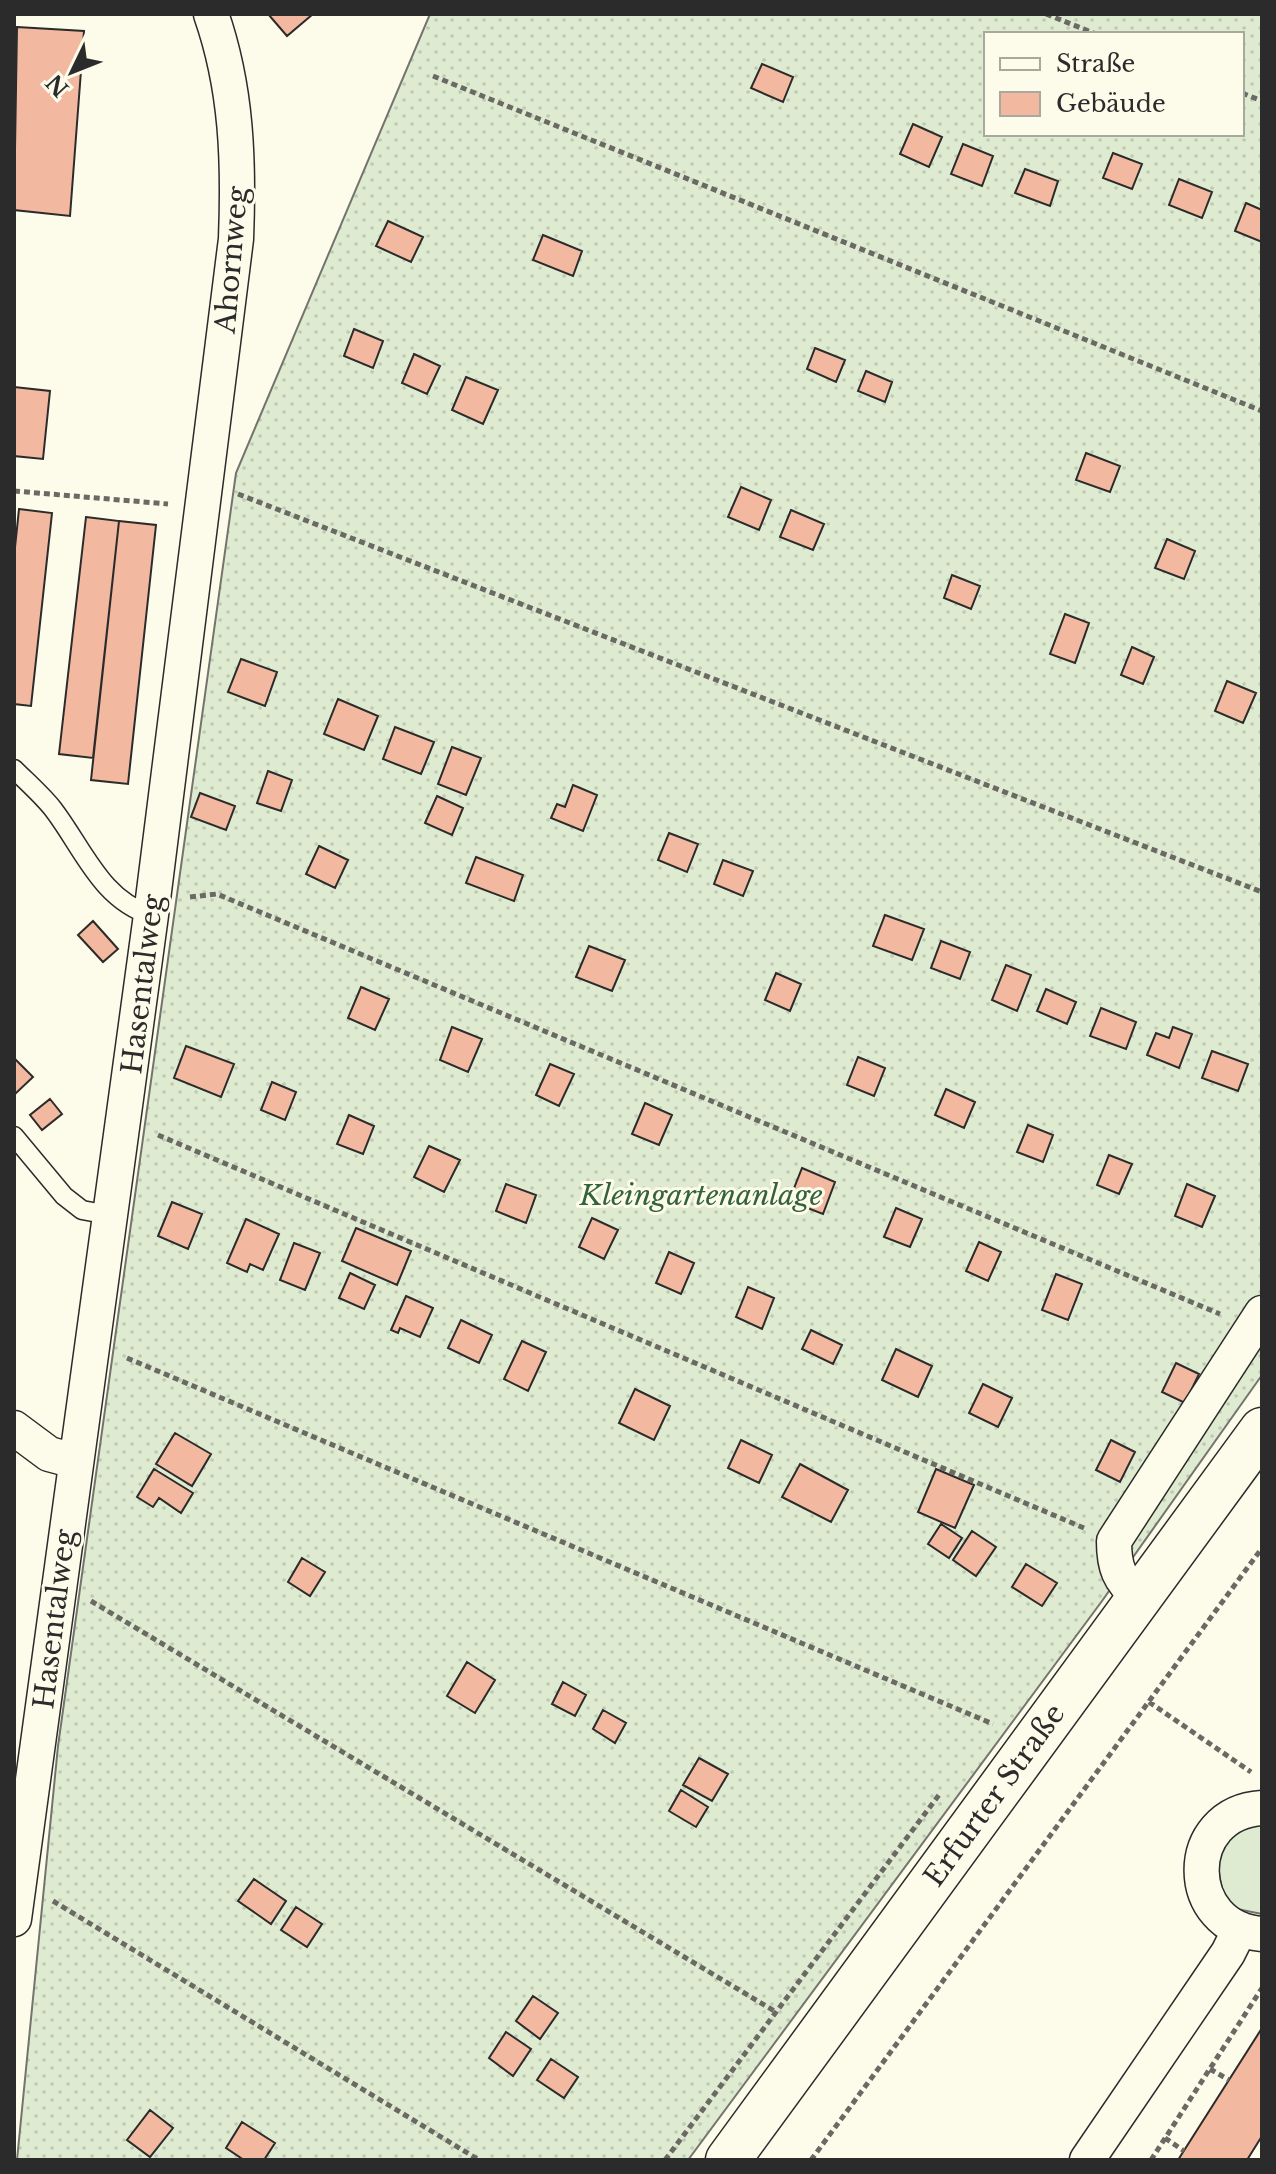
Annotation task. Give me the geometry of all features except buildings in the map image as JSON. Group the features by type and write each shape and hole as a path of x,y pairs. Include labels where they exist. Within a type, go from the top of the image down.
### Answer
{"main road":[{"name":"Erfurter Straße","path":"728,2160 1262,1430"}],"street":[{"name":"Ahornweg","path":"202,496 234,254 238,175 231,85 211,14"},
{"name":"Hasentalweg","path":"16,1906 123,1127 202,496"},
{"path":"1139,1597 1124,1584 1114,1565 1114,1541 1258,1321"},
{"path":"14,1428 49,1454 75,1461"},
{"path":"1087,2160 1228,1953 1251,1932 1226,1921 1206,1896 1201,1865 1212,1834 1222,1822 1236,1814 1262,1808"}],"lane":[{"path":"14,769 52,808 107,888 129,908 152,904"},
{"path":"14,1136 64,1196 82,1210 109,1215"}],"path":[{"path":"1046,14 1091,32"},
{"path":"433,76 1262,411"},
{"path":"14,491 202,496 263,502 1262,892"},
{"path":"152,904 217,894 1258,1321"},
{"path":"123,1127 142,1128 1114,1541"},
{"path":"92,1349 106,1349 121,1355 993,1724"},
{"path":"811,2160 1262,1548"},
{"path":"58,1591 82,1595 776,2012"},
{"path":"1149,1702 1262,1780"},
{"path":"983,1736 1002,1712"},
{"path":"665,2160 946,1787"},
{"path":"16,1906 41,1894 479,2160"},
{"path":"1151,2160 1262,1988"},
{"path":"1255,1999 1262,2004"},
{"path":"1210,2069 1229,2080"},
{"path":"1165,2138 1184,2151"}],"green space":[{"name":"Kleingartenanlage","path":"430,14 1262,14 1262,1375 1102,1601 688,2160 17,2160 58,1746 236,473"},
{"path":"1262,1823 1262,1914 1237,1909 1224,1899 1215,1853 1235,1829"}]}
